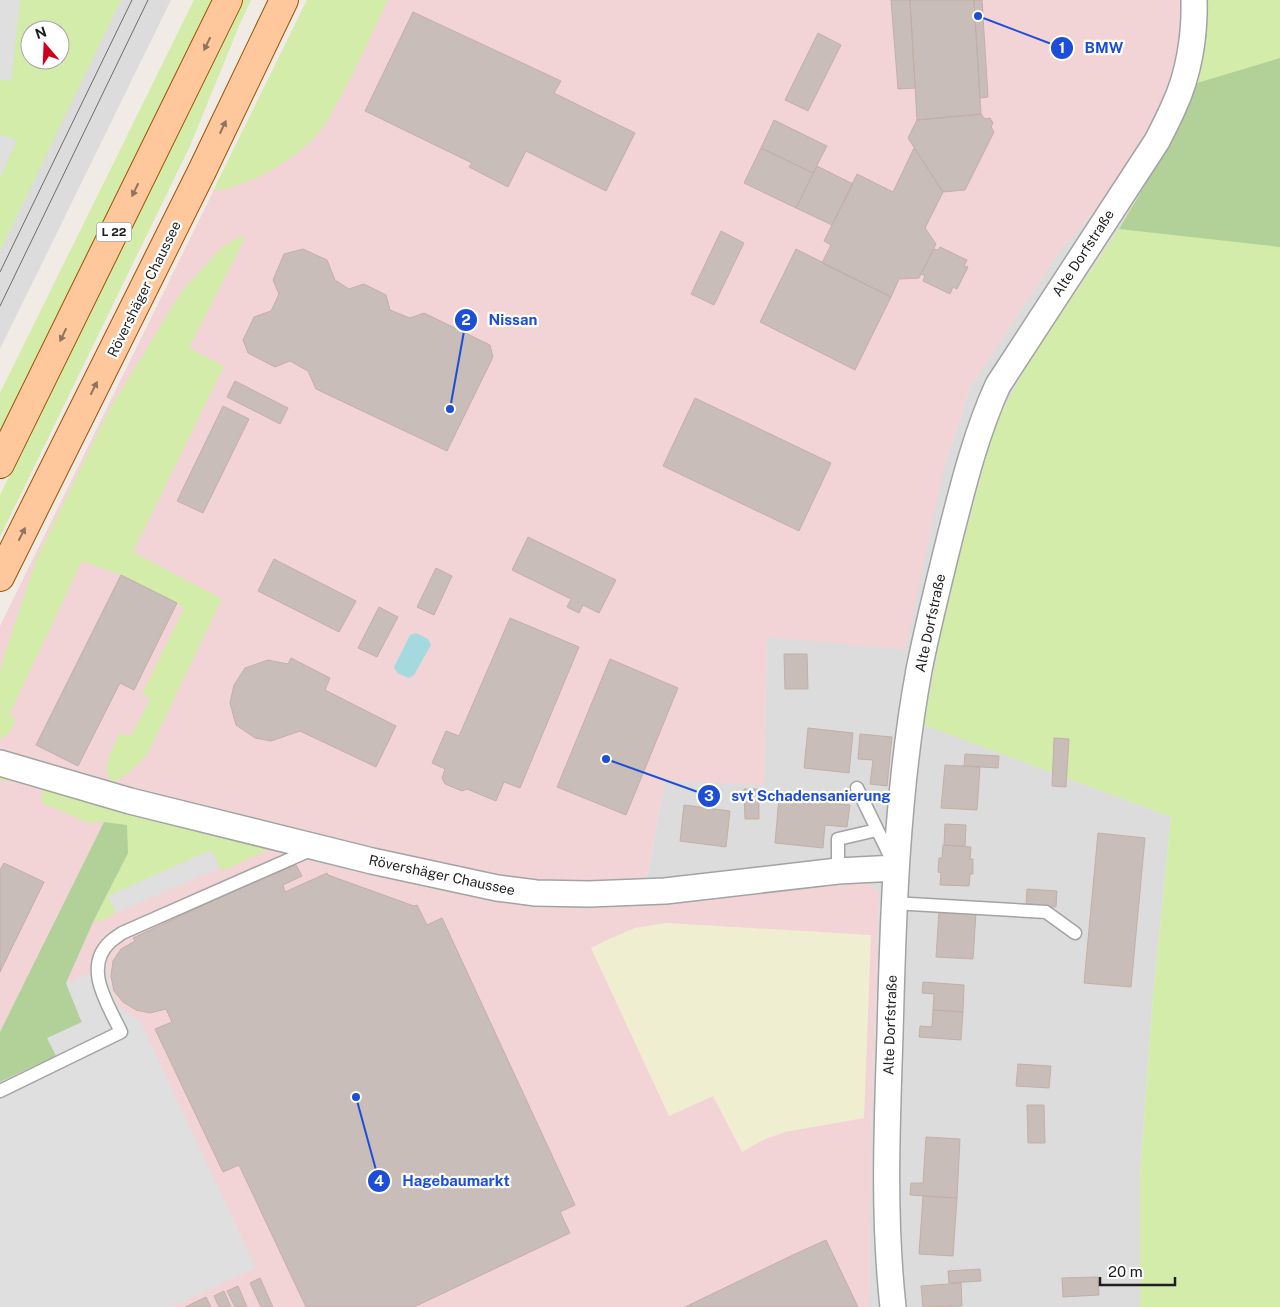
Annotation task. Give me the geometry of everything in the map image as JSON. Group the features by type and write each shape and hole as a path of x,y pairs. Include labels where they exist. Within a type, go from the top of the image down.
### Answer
{"main road":[{"name":"L 22","path":"0,464 228,0"},
{"name":"Rövershäger Chaussee","path":"0,577 198,180 284,0"}],"street":[{"name":"Alte Dorfstraße","path":"892,1307 888,1261 886,1168 893,903 907,750 919,670 942,567 980,428 998,385 1157,140 1175,105 1186,72 1192,39 1194,0"},
{"name":"Rövershäger Chaussee","path":"0,763 130,801 372,861 469,883 536,893 588,894 665,891 838,871 896,868"}],"lane":[{"path":"858,788 896,868"},
{"path":"838,871 838,839 877,830"},
{"path":"0,1091 121,1032 99,987 98,973 100,958 109,943 122,933 318,847"},
{"path":"893,903 1046,912 1075,933"}],"shaded area":[{"path":"0,0 171,0 0,349"},
{"path":"0,0 20,0 11,81 0,79"},
{"path":"307,0 1181,0 1180,33 1173,69 1158,110 1121,175 1097,208 1060,251 971,385 945,464 905,650 767,637 764,785 665,781 646,881 856,880 874,886 879,895 871,1136 869,1307 0,1307 0,626"},
{"path":"1181,0 1208,0 1202,58 1197,83 1180,126 1119,229 1029,361 995,425 946,606 925,725 1171,817 1153,995 1140,1175 1140,1307 869,1307 871,1136 879,895 874,886 646,881 665,781 764,784 767,637 945,464 971,385 1060,251 1097,208 1121,175 1158,110 1173,69 1180,33"},
{"path":"0,135 17,140 0,177"},
{"path":"211,850 219,868 116,913 108,896"},
{"path":"666,923 871,935 864,1118 785,1132 765,1139 742,1152 713,1096 669,1116 591,948 635,928"},
{"path":"107,966 112,993 123,1010 140,1021 256,1268 171,1307 0,1307 0,1082 56,1056 47,1038 82,1022 66,983"}],"green space":[{"path":"20,0 121,0 0,251 0,177 17,141 0,135 0,79 11,81"},
{"path":"194,0 215,0 0,436 0,393"},
{"path":"243,0 251,0 190,146 0,537 0,495"},
{"path":"307,0 388,0 344,91 327,121 313,138 288,160 259,177 213,191"},
{"path":"1208,0 1280,0 1280,1307 1140,1307 1140,1175 1153,995 1171,817 924,725 946,606 995,425 1029,361 1119,229 1180,126 1197,83 1202,58"},
{"path":"1280,58 1280,247 1119,229 1180,126 1197,83"},
{"path":"246,236 189,348 224,366 133,552 222,599 147,755 125,775 110,782 107,769 111,751 120,733 130,737 150,699 142,694 184,608 121,575 82,561 9,715 16,719 10,732 0,740 0,671 36,560 109,410 182,291 221,248 237,238"},
{"path":"0,767 59,784 62,794 270,844 267,850 222,871 211,850 109,896 116,913 100,922 94,920 128,853 104,822 88,823 41,802 43,785 0,780"},
{"path":"104,822 127,825 128,853 94,920 66,983 82,1023 56,1056 0,1082 0,1032"}],"water":[{"path":"416,633 428,639 431,645 414,675 409,678 397,673 394,667 410,635"}],"building":[{"path":"891,0 910,0 915,88 898,89"},
{"path":"910,0 974,0 981,114 917,120"},
{"path":"974,0 982,0 988,97 980,98"},
{"path":"413,12 561,81 554,93 635,133 606,191 526,151 508,187 469,167 472,163 365,111"},
{"path":"818,33 841,45 808,111 785,100"},
{"path":"981,114 985,119 990,118 993,123 991,127 994,132 965,190 943,192 908,138 917,120"},
{"path":"774,120 827,146 813,173 761,148"},
{"path":"761,148 813,173 796,208 744,183"},
{"path":"914,148 943,192 925,228 936,244 919,278 899,279 891,297 822,263 831,245 824,241 857,174 893,192"},
{"path":"817,166 853,184 832,225 796,208"},
{"path":"721,231 744,243 714,305 691,294"},
{"path":"940,247 967,260 964,266 968,267 957,289 953,287 950,294 923,281 925,276 921,274 934,249 938,250"},
{"path":"303,249 327,260 335,280 349,289 364,284 386,295 390,310 410,318 424,313 490,345 493,357 447,451 316,389 308,371 290,361 275,367 248,353 243,340 254,317 271,311 279,294 273,280 284,254"},
{"path":"796,249 891,297 855,370 760,322"},
{"path":"235,381 288,408 280,424 227,397"},
{"path":"695,398 831,463 799,531 663,466"},
{"path":"223,406 249,419 203,513 177,501"},
{"path":"528,537 616,580 599,613 583,605 579,613 567,607 571,599 512,570"},
{"path":"274,559 356,601 339,632 258,591"},
{"path":"436,568 452,576 434,615 417,607"},
{"path":"121,575 177,603 134,690 120,683 78,766 36,745"},
{"path":"379,607 398,617 377,657 358,648"},
{"path":"510,618 579,647 520,788 504,782 496,801 467,789 462,791 445,784 442,778 445,769 432,763 446,731 459,736"},
{"path":"784,654 807,654 808,689 785,689"},
{"path":"291,658 330,678 325,690 396,726 376,767 300,731 271,741 255,738 236,725 230,703 234,685 245,668 268,660 288,664"},
{"path":"610,659 678,688 626,815 557,787"},
{"path":"808,728 853,733 849,773 804,768"},
{"path":"860,734 892,737 887,786 870,784 873,760 858,759"},
{"path":"1054,738 1069,739 1066,787 1052,786"},
{"path":"965,754 999,756 998,768 964,766"},
{"path":"945,765 980,767 977,810 941,808"},
{"path":"744,789 759,789 759,819 745,819"},
{"path":"779,798 850,805 847,827 825,825 823,848 775,843"},
{"path":"684,805 730,811 726,847 680,841"},
{"path":"945,824 966,825 965,846 944,845"},
{"path":"1098,833 1145,838 1131,987 1084,983"},
{"path":"943,845 971,847 970,859 973,859 973,874 970,874 969,886 940,885 941,873 938,872 939,858 942,858"},
{"path":"4,863 44,882 0,972 0,870"},
{"path":"296,865 302,876 283,885 285,892 327,873 328,875 414,906 417,905 427,925 442,918 575,1205 560,1212 570,1233 414,1307 306,1307 239,1165 223,1172 155,1029 172,1022 166,1009 150,1013 136,1010 123,1002 114,991 111,976 113,961 121,949 135,941 133,938 276,871 277,873"},
{"path":"1027,889 1057,891 1056,907 1026,906"},
{"path":"939,911 976,913 973,959 936,957"},
{"path":"923,982 964,985 963,1012 933,1010 934,994 922,993"},
{"path":"933,1010 963,1012 961,1040 919,1037 920,1026 932,1027"},
{"path":"1018,1064 1051,1066 1049,1088 1016,1086"},
{"path":"1027,1105 1044,1105 1045,1143 1028,1143"},
{"path":"926,1137 960,1139 957,1198 910,1195 911,1183 923,1183"},
{"path":"923,1196 957,1198 953,1256 919,1254"},
{"path":"826,1240 858,1307 685,1307 795,1254"},
{"path":"980,1269 981,1281 949,1283 948,1271"},
{"path":"1098,1277 1099,1295 1063,1297 1062,1278"},
{"path":"260,1278 273,1307 261,1307 250,1283"},
{"path":"961,1283 962,1306 923,1307 921,1286"},
{"path":"238,1286 247,1307 235,1307 227,1291"},
{"path":"224,1291 231,1307 219,1307 214,1296"},
{"path":"206,1297 211,1307 185,1307"}],"tram line":[{"path":"0,272 132,0"},
{"path":"0,306 148,0"}],"place":[{"name":"BMW","path":"978,16"},
{"name":"Nissan","path":"450,409"},
{"name":"svt Schadensanierung","path":"606,759"},
{"name":"Hagebaumarkt","path":"356,1097"}]}
